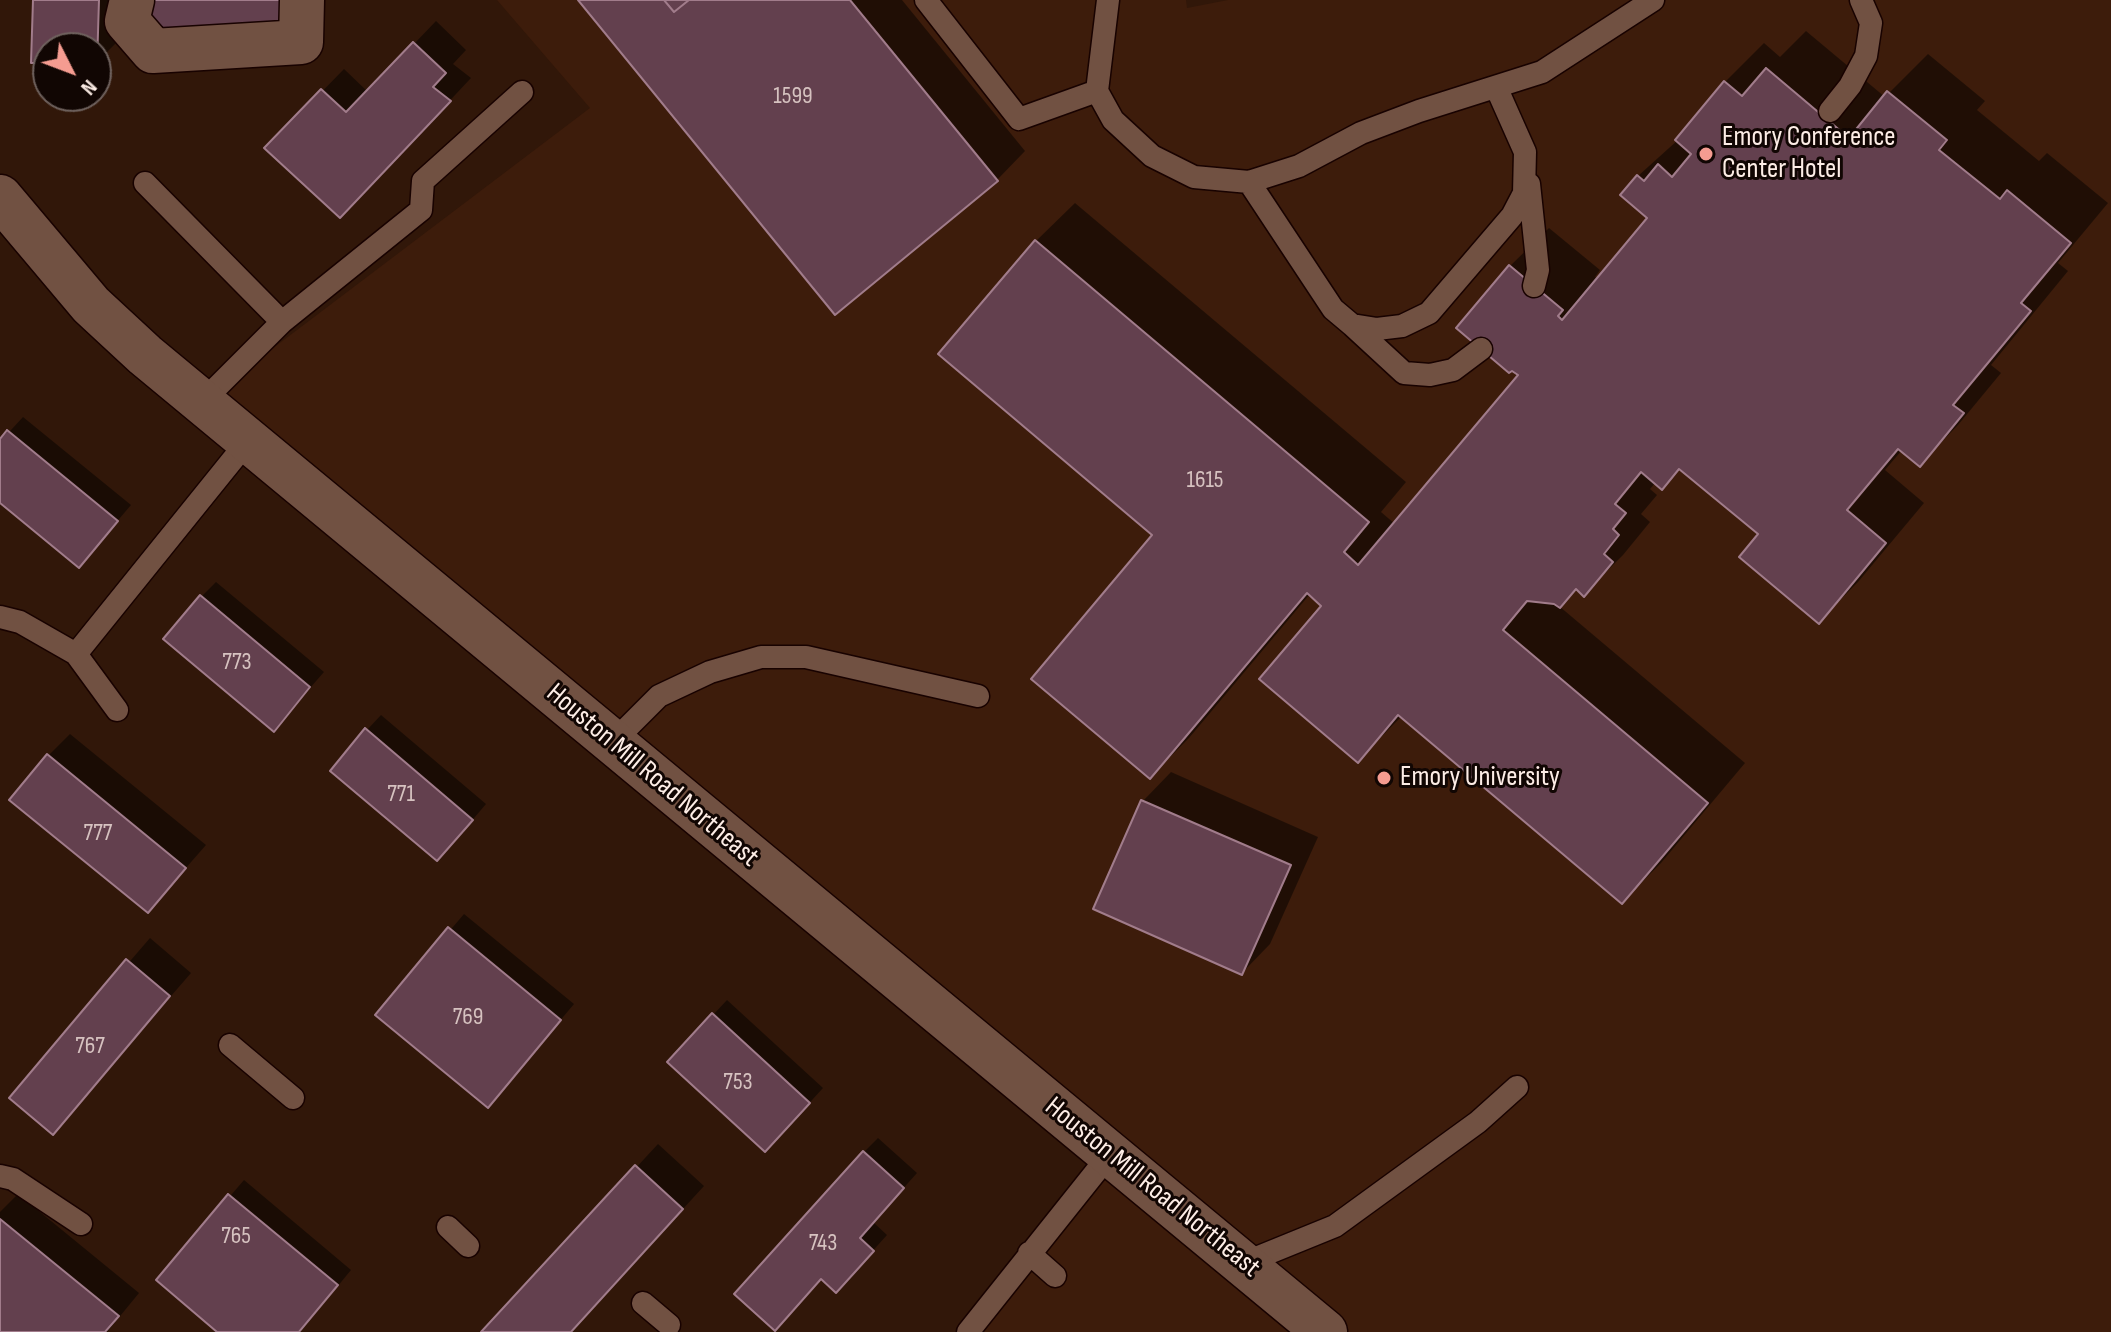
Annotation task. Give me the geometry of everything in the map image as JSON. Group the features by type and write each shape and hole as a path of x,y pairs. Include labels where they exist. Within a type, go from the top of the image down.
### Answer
{"street":[{"path":"132,0 127,21 153,51 301,42 302,0"},
{"name":"Houston Mill Road Northeast","path":"0,197 91,305 247,442 1325,1332"}],"lane":[{"path":"926,0 1019,119 1097,91"},
{"path":"1108,0 1097,91 1113,120 1152,156 1194,177 1249,182 1299,166 1361,133 1419,111 1497,89 1542,72 1653,0"},
{"path":"1830,111 1850,86 1866,56 1871,23 1861,0"},
{"path":"1497,89 1525,152 1538,270 1534,286"},
{"path":"202,402 282,322 421,210 423,181 522,92"},
{"path":"1352,325 1377,329 1402,326 1429,313 1512,216 1524,193 1527,169"},
{"path":"1249,182 1333,309 1404,373 1430,375 1453,370 1481,349"},
{"path":"145,183 282,322"},
{"path":"76,654 247,442"},
{"path":"0,617 20,622 76,654 117,710"},
{"path":"612,743 659,696 710,672 761,657 806,657 978,696"},
{"path":"230,1045 293,1098"},
{"path":"1244,1263 1335,1226 1478,1122 1517,1087"},
{"path":"968,1332 1110,1154"},
{"path":"0,1176 13,1179 81,1224"},
{"path":"448,1227 468,1246"},
{"path":"1029,1253 1055,1276"},
{"path":"643,1303 669,1325"}],"shaded area":[{"name":"Emory University","path":"497,0 1186,0 1187,8 1228,0 2111,0 2111,1332 968,1332 1110,1155 202,402 590,108"}],"building":[{"path":"33,0 99,0 98,32 32,32 31,63"},
{"path":"147,0 289,0 288,37 148,40"},
{"path":"578,0 664,0 674,12 689,0 850,0 998,181 835,315"},
{"path":"664,0 689,0 674,12"},
{"path":"413,42 446,73 433,87 451,101 340,218 264,148 321,89 346,112"},
{"name":"Emory Conference Center Hotel","path":"1766,68 1849,138 1887,91 1947,140 1939,150 2000,199 2007,190 2071,243 2021,303 2031,311 1953,405 1964,413 1920,467 1898,449 1847,510 1886,543 1819,624 1739,557 1758,534 1679,469 1662,490 1641,472 1615,504 1626,513 1613,529 1619,535 1604,554 1613,562 1584,597 1576,589 1560,608 1554,604 1527,601 1503,630 1708,803 1622,904 1398,715 1358,763 1259,679 1321,606 1307,593 1150,779 1031,679 1152,535 938,354 1035,240 1369,522 1344,552 1358,565 1518,375 1512,371 1509,373 1456,328 1509,265 1563,310 1558,316 1562,320 1647,218 1620,195 1637,175 1644,181 1658,164 1672,177 1691,154 1675,140 1724,81 1742,96"},
{"path":"7,430 118,521 79,568 0,503 0,439"},
{"path":"200,595 310,687 274,732 163,639"},
{"path":"365,728 473,820 437,861 330,771"},
{"path":"47,754 186,868 148,913 9,800"},
{"path":"1141,800 1291,865 1242,975 1093,909"},
{"path":"448,927 561,1020 488,1108 375,1015"},
{"path":"126,959 170,996 53,1135 9,1098"},
{"path":"712,1013 810,1103 765,1152 667,1062"},
{"path":"863,1151 904,1188 860,1238 874,1251 836,1293 821,1279 775,1331 734,1294"},
{"path":"635,1165 683,1209 571,1332 481,1332"},
{"path":"228,1194 338,1285 299,1332 217,1332 156,1280"},
{"path":"0,1219 119,1316 105,1332 0,1332"}],"place":[{"name":"Emory Conference Center Hotel","path":"1706,154"},
{"name":"Emory University","path":"1384,778"}]}
